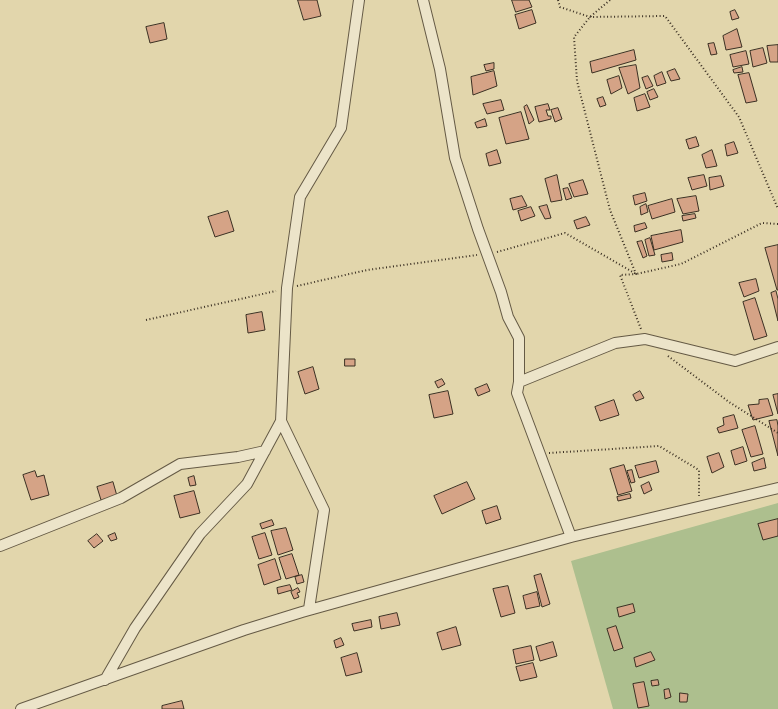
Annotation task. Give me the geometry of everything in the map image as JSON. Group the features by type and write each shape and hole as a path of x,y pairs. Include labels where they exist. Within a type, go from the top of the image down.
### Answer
{"street":[{"path":"105,680 135,628 200,534 248,484 281,420 287,288 300,197 341,128 359,0"},
{"path":"423,0 440,69 455,158 508,317 519,338 519,382 516,393 571,537"},
{"path":"519,382 615,343 645,339 735,361 778,347"},
{"path":"281,420 324,510 309,610"},
{"path":"0,546 121,498 180,464 238,457 265,451"},
{"path":"21,709 244,630 309,610 571,537 778,488"}],"path":[{"path":"558,0 560,7 590,17 665,16 739,118 778,209"},
{"path":"610,0 590,17 574,37 578,82 610,210 636,274"},
{"path":"645,339 620,275 636,274 681,264 762,222 778,224"},
{"path":"146,320 367,270 501,252 564,233 636,274"},
{"path":"668,357 729,402 778,433"},
{"path":"540,454 659,446 698,470 699,508"}],"green space":[{"path":"778,503 778,709 613,709 571,561"}],"building":[{"path":"298,0 317,0 321,16 304,20"},
{"path":"512,0 529,0 532,7 516,12"},
{"path":"532,10 536,23 519,29 515,15"},
{"path":"735,10 739,18 732,20 730,12"},
{"path":"164,23 167,39 150,43 146,27"},
{"path":"737,29 742,47 726,50 723,36"},
{"path":"714,43 717,54 711,55 708,44"},
{"path":"778,45 778,62 770,62 767,46"},
{"path":"763,48 767,63 753,67 750,51"},
{"path":"634,50 636,60 592,73 590,62"},
{"path":"746,51 749,64 733,67 730,55"},
{"path":"494,63 494,69 486,71 484,65"},
{"path":"636,65 640,88 628,94 619,68"},
{"path":"742,67 743,72 734,73 733,70"},
{"path":"675,69 680,79 671,81 667,72"},
{"path":"494,71 497,86 473,95 471,77"},
{"path":"662,72 666,83 657,86 654,76"},
{"path":"749,73 757,101 746,103 738,75"},
{"path":"619,76 622,88 611,94 607,80"},
{"path":"648,76 653,86 646,89 642,78"},
{"path":"654,89 658,97 650,100 647,92"},
{"path":"645,94 650,107 637,111 634,98"},
{"path":"603,97 606,105 600,107 597,99"},
{"path":"501,100 504,110 487,114 483,104"},
{"path":"548,104 550,110 546,110 551,119 539,122 535,107"},
{"path":"527,105 534,120 529,124 524,107"},
{"path":"558,108 562,119 555,122 551,110"},
{"path":"521,112 529,139 506,144 499,118"},
{"path":"485,119 487,126 477,128 475,123"},
{"path":"696,137 699,146 689,149 686,140"},
{"path":"734,142 738,153 727,156 725,145"},
{"path":"497,150 501,163 489,166 486,154"},
{"path":"712,150 717,166 706,168 702,155"},
{"path":"557,175 562,200 551,202 545,179"},
{"path":"704,175 707,186 692,190 688,178"},
{"path":"721,176 724,186 710,190 709,178"},
{"path":"583,180 588,194 574,197 569,184"},
{"path":"568,188 572,198 566,200 563,189"},
{"path":"645,193 647,201 635,205 633,196"},
{"path":"522,196 527,206 513,210 510,199"},
{"path":"696,196 699,211 683,214 677,199"},
{"path":"672,199 675,212 652,219 648,206"},
{"path":"646,204 648,212 641,215 640,207"},
{"path":"547,205 551,218 545,219 539,207"},
{"path":"531,207 535,216 521,221 518,211"},
{"path":"228,211 234,231 215,237 208,217"},
{"path":"695,214 696,218 683,221 682,216"},
{"path":"586,217 590,225 577,229 574,221"},
{"path":"645,223 647,228 635,232 634,226"},
{"path":"681,230 683,242 654,250 651,236"},
{"path":"650,238 655,255 649,256 645,240"},
{"path":"642,241 647,256 643,258 637,242"},
{"path":"778,245 778,290 777,290 765,248"},
{"path":"672,253 673,260 662,262 661,255"},
{"path":"756,279 759,291 744,297 739,283"},
{"path":"776,291 778,299 778,321 771,293"},
{"path":"755,298 767,336 754,340 743,302"},
{"path":"262,312 265,330 248,333 246,315"},
{"path":"345,359 355,359 355,366 345,366"},
{"path":"313,367 319,389 305,394 298,372"},
{"path":"442,379 445,384 438,388 435,382"},
{"path":"487,384 490,391 478,396 475,389"},
{"path":"448,391 453,414 434,418 429,395"},
{"path":"640,391 644,398 636,401 633,395"},
{"path":"778,394 778,414 773,395"},
{"path":"768,399 773,415 753,420 748,405 759,404 759,400"},
{"path":"614,400 619,415 600,421 595,407"},
{"path":"734,415 738,428 719,433 717,428 724,425 723,418"},
{"path":"777,420 778,426 778,456 769,421"},
{"path":"755,426 763,454 751,457 742,430"},
{"path":"743,447 747,461 735,465 731,451"},
{"path":"719,453 724,467 712,473 707,457"},
{"path":"764,458 766,468 754,471 752,463"},
{"path":"656,461 659,472 639,478 635,466"},
{"path":"624,465 632,491 618,495 610,469"},
{"path":"632,470 635,482 631,483 627,471"},
{"path":"35,471 37,477 44,475 49,495 31,500 23,475"},
{"path":"194,476 196,485 190,486 188,478"},
{"path":"113,482 117,496 101,500 97,487"},
{"path":"467,482 475,499 442,514 434,496"},
{"path":"649,482 652,490 644,494 641,486"},
{"path":"194,491 200,513 180,518 174,496"},
{"path":"630,494 631,498 618,501 617,497"},
{"path":"497,506 501,519 486,524 482,511"},
{"path":"778,519 778,536 763,540 758,524"},
{"path":"272,520 274,525 262,529 260,524"},
{"path":"286,528 293,550 278,555 271,531"},
{"path":"115,533 117,539 111,541 108,536"},
{"path":"265,533 272,555 259,559 252,537"},
{"path":"97,534 103,541 94,548 88,541"},
{"path":"292,554 299,575 286,579 279,558"},
{"path":"275,559 281,579 264,585 258,565"},
{"path":"541,574 550,604 542,607 534,576"},
{"path":"302,575 304,582 297,584 295,577"},
{"path":"290,585 292,590 278,594 277,588"},
{"path":"508,586 515,613 501,617 493,589"},
{"path":"298,588 300,592 297,593 299,597 294,599 291,592"},
{"path":"537,592 540,606 526,609 523,596"},
{"path":"633,604 635,612 619,617 617,608"},
{"path":"397,613 400,625 381,629 379,617"},
{"path":"371,620 372,627 354,631 352,624"},
{"path":"616,626 623,648 614,651 607,629"},
{"path":"456,627 461,645 442,650 437,633"},
{"path":"341,638 344,645 336,648 334,641"},
{"path":"553,642 557,656 540,661 536,647"},
{"path":"531,646 534,660 516,664 513,650"},
{"path":"651,652 655,660 636,667 634,658"},
{"path":"357,653 362,672 346,676 341,658"},
{"path":"533,663 537,677 520,681 516,667"},
{"path":"658,680 659,685 652,686 651,681"},
{"path":"644,682 649,706 638,708 633,684"},
{"path":"669,689 671,697 665,699 664,690"},
{"path":"680,693 688,694 687,702 680,702"},
{"path":"182,701 184,709 162,709 162,706"}]}
